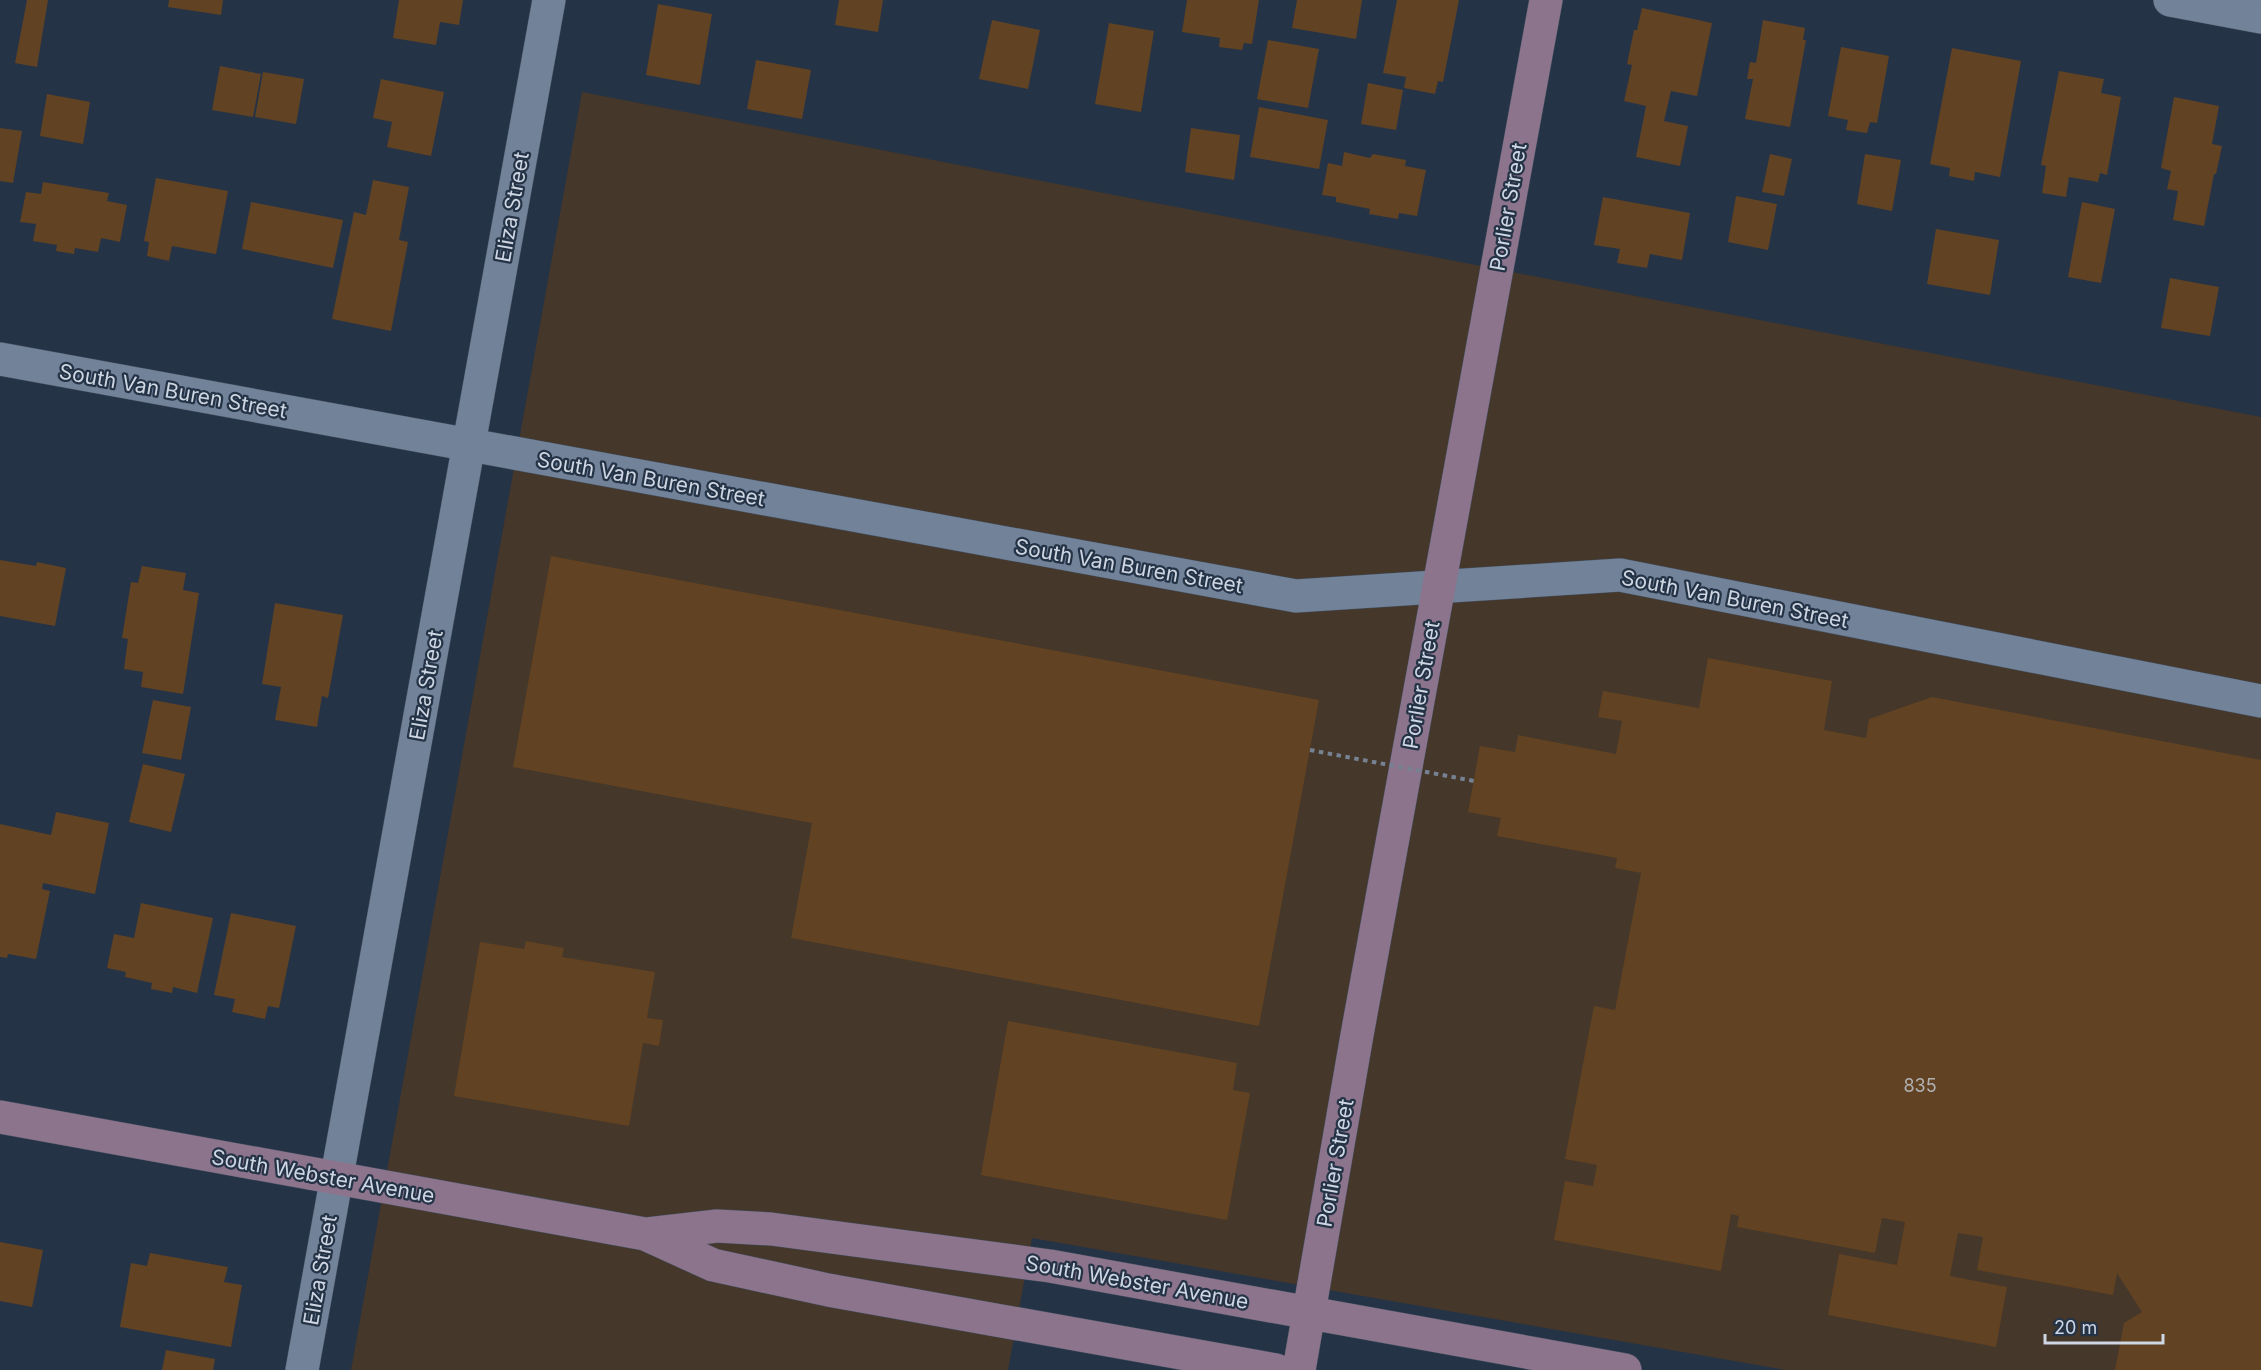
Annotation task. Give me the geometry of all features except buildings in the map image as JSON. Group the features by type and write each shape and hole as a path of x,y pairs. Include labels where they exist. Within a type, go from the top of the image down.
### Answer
{"main road":[{"name":"Porlier Street","path":"1299,1370 1546,0"},
{"name":"South Webster Avenue","path":"0,1118 645,1234 713,1265 828,1290 1276,1370"},
{"name":"South Webster Avenue","path":"645,1234 717,1226 771,1229 1050,1266 1625,1370"}],"street":[{"name":"Eliza Street","path":"302,1370 549,0"},
{"path":"2170,0 2261,17"},
{"name":"South Van Buren Street","path":"0,359 1296,596 1620,575 2261,701"}],"path":[{"path":"1310,750 1474,780"}],"shaded area":[{"path":"582,92 2261,417 2261,1370 1785,1370 1032,1238 1008,1370 351,1370"}]}
